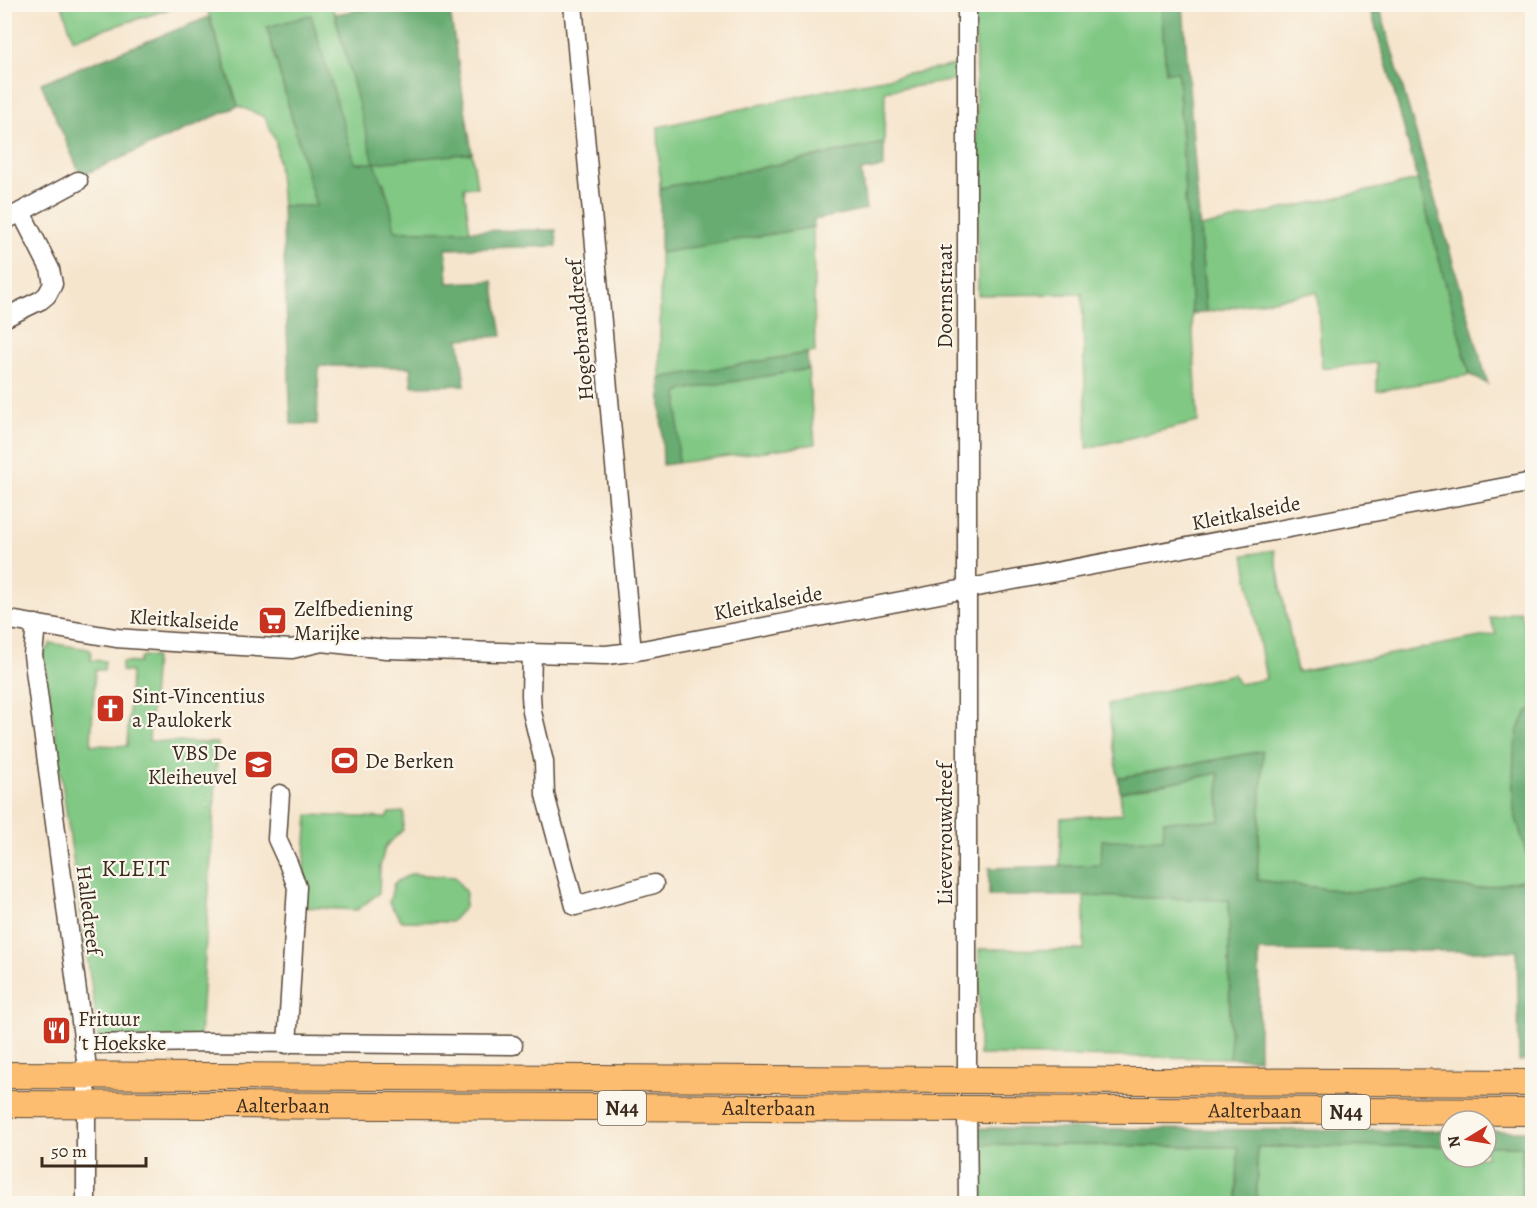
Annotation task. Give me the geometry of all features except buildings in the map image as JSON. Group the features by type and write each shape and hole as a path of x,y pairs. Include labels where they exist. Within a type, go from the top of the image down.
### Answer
{"highway":[{"name":"Aalterbaan","path":"4,1075 1533,1083"},
{"name":"Aalterbaan","path":"4,1104 1533,1113"}],"street":[{"name":"Hogebranddreef","path":"573,4 632,652"},
{"name":"Doornstraat","path":"967,4 967,588"},
{"path":"4,318 47,296 53,284 50,269 13,216 78,181"},
{"name":"Kleitkalseide","path":"4,619 116,638 292,649 322,642 386,649 606,655 632,652 1533,482"},
{"name":"Lievevrouwdreef","path":"967,588 967,1080"},
{"name":"Halledreef","path":"36,624 33,655 86,1075 86,1203"},
{"path":"532,653 532,712 544,762 544,795 574,906 654,884"},
{"path":"280,794 277,839 297,887 287,1044"},
{"path":"83,1044 192,1042 513,1046"},
{"path":"967,1110 968,1203"}],"green space":[{"path":"62,4 183,5 73,39"},
{"path":"206,5 332,5 375,162 472,153 477,187 464,187 470,232 395,231 384,183 355,164 267,28 316,206 282,206 276,142 265,117 238,106"},
{"path":"386,5 449,5 472,153 375,163 390,204 395,231 556,230 557,246 446,249 448,283 493,281 502,336 459,339 465,385 412,386 410,367 319,366 317,424 291,424 282,206 316,206 267,27 311,15 355,163 374,163 335,14"},
{"path":"975,5 1161,5 1166,72 1178,71 1198,422 1087,448 1082,294 978,295"},
{"path":"1161,5 1183,5 1206,312 1192,314 1178,72 1166,72"},
{"path":"1369,5 1379,5 1488,384 1470,375"},
{"path":"209,17 238,106 81,176 41,83"},
{"path":"956,65 956,80 885,91 884,143 660,188 658,127 851,85"},
{"path":"884,143 884,167 861,171 866,209 814,220 813,227 660,253 660,188"},
{"path":"1418,180 1470,375 1377,391 1377,363 1322,368 1317,292 1206,312 1200,227"},
{"path":"813,227 815,352 660,378 660,253"},
{"path":"807,353 808,369 682,390 678,394 678,463 663,465 660,378"},
{"path":"808,369 815,444 678,463 678,394 682,390"},
{"path":"1274,550 1297,672 1496,634 1490,618 1520,611 1532,660 1532,709 1528,711 1514,753 1513,786 1514,811 1530,864 1527,879 1478,889 1424,883 1351,892 1257,880 1263,751 1118,778 1108,704 1233,674 1239,684 1266,679 1244,555"},
{"path":"50,643 88,649 91,651 91,660 105,661 104,670 95,670 91,745 127,746 131,672 121,671 122,662 139,663 143,656 155,657 149,741 218,743 200,1037 99,1039 43,651 49,648"},
{"path":"1532,709 1532,1060 1519,1061 1517,951 1259,951 1259,1059 1230,1058 1229,900 989,896 989,868 1101,865 1102,840 1163,839 1164,821 1220,821 1219,773 1120,792 1118,778 1263,751 1257,880 1351,892 1424,883 1478,889 1527,879 1530,864 1514,811 1513,786 1514,753 1518,729 1528,711"},
{"path":"1219,773 1220,821 1164,821 1164,839 1103,840 1102,865 1060,867 1061,818 1122,814 1120,792"},
{"path":"404,812 403,830 385,847 380,867 379,893 357,910 301,907 308,815 386,818 389,813"},
{"path":"411,874 455,877 466,893 465,907 451,922 402,921 389,903 394,883"},
{"path":"1084,896 1229,900 1230,1058 979,1055 979,949 1084,950"},
{"path":"978,1128 1438,1131 1438,1146 1257,1147 1257,1203 1237,1204 1238,1147 978,1144"},
{"path":"1498,1131 1532,1131 1532,1203 1522,1203 1522,1146 1498,1146"},
{"path":"978,1144 1238,1147 1237,1203 978,1203"},
{"path":"1438,1146 1438,1169 1498,1169 1498,1146 1522,1146 1522,1203 1257,1203 1257,1147"}],"place":[{"name":"Zelfbediening Marijke","path":"273,621"},
{"name":"Sint-Vincentius a Paulokerk","path":"111,708"},
{"name":"De Berken","path":"344,761"},
{"name":"VBS De Kleiheuvel","path":"258,765"},
{"name":"Frituur 't Hoekske","path":"57,1031"}],"district":[{"name":"KLEIT","path":"136,868"}]}
